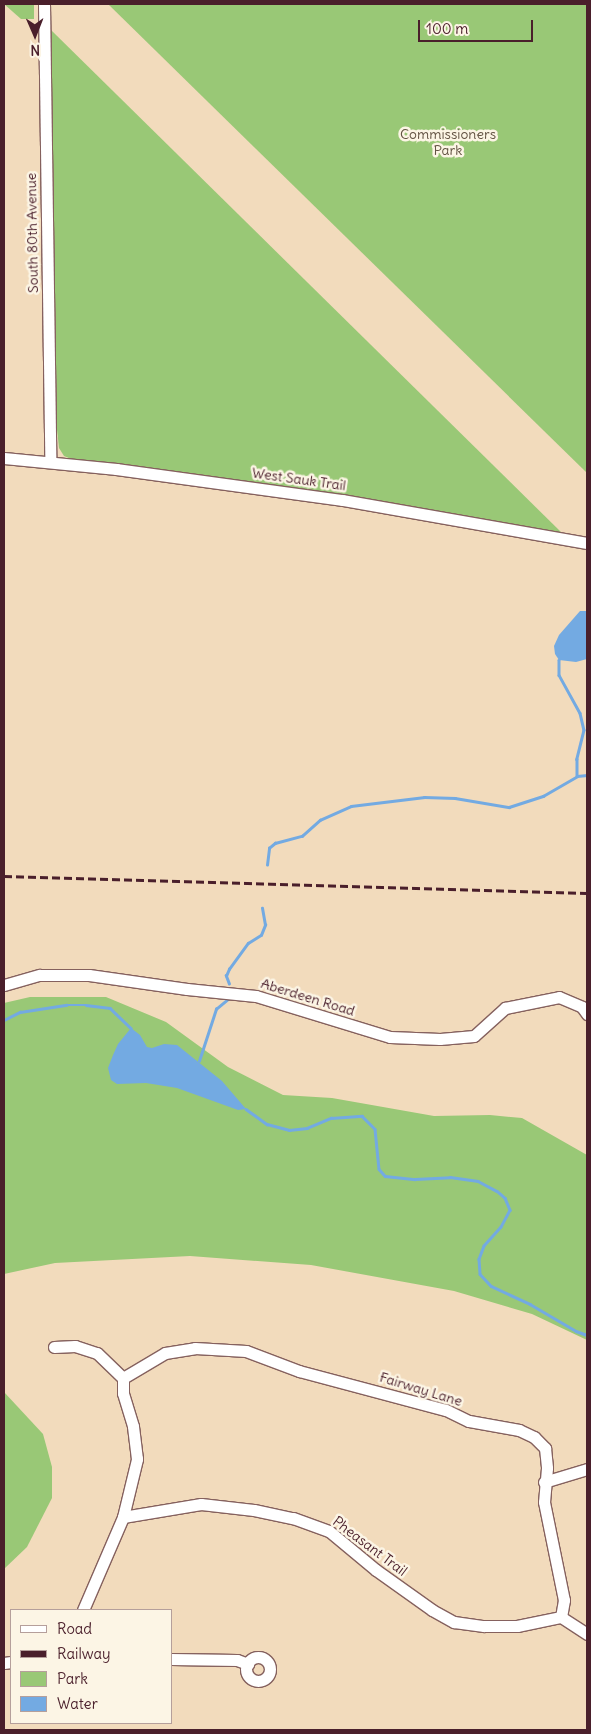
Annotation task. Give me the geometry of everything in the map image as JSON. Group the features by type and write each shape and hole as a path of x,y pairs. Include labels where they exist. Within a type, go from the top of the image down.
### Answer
{"street":[{"name":"South 80th Avenue","path":"44,4 50,462"},
{"name":"West Sauk Trail","path":"4,458 50,462 343,500 587,543"},
{"name":"Aberdeen Road","path":"4,985 40,975 89,975 187,989 256,996 390,1037 440,1039 474,1036 506,1008 559,997 582,1007 587,1014"},
{"path":"54,1347 75,1346 97,1353 122,1378 123,1393 133,1426 137,1459 123,1517 82,1609"},
{"name":"Fairway Lane","path":"122,1378 165,1353 195,1348 246,1351 299,1371 446,1410 469,1421 519,1430 534,1437 545,1448 544,1502 564,1600 561,1617"},
{"path":"544,1482 587,1469"},
{"name":"Pheasant Trail","path":"123,1517 201,1504 254,1510 293,1518 329,1531 376,1570 432,1610 454,1622 484,1626 517,1626 561,1617"},
{"path":"561,1617 587,1634"},
{"path":"172,1659 236,1660 248,1664"}],"green space":[{"path":"4,4 34,4 34,19 21,19"},
{"name":"Commissioners Park","path":"108,4 587,4 587,473"},
{"path":"51,30 562,533 71,459 64,456 59,448 57,430"},
{"path":"30,997 106,997 166,1022 228,1067 283,1095 332,1098 434,1116 490,1115 522,1118 587,1155 587,1340 532,1314 454,1291 311,1265 190,1256 55,1263 4,1274 4,1003"},
{"path":"4,1392 43,1434 52,1467 52,1498 27,1547 4,1569"}],"water":[{"path":"580,611 587,611 587,659 576,662 559,660 555,654 554,646 559,635"},
{"path":"131,1028 140,1035 147,1047 152,1048 164,1044 177,1045 222,1081 246,1109 238,1110 177,1088 146,1083 117,1084 111,1080 108,1068 113,1055 118,1044"}],"waterway":[{"path":"559,660 559,675 580,713 584,730 577,759 577,776"},
{"path":"267,865 269,848 275,843 302,836 320,820 351,806 424,797 455,798 509,807 543,796 577,776 587,775"},
{"path":"229,984 226,976 229,969 248,943 261,935 265,925 262,908"},
{"path":"199,1061 216,1009 228,999"},
{"path":"4,1020 20,1012 66,1005 86,1005 110,1008 131,1028"},
{"path":"246,1109 267,1124 289,1130 307,1128 331,1118 362,1116 375,1129 379,1169 385,1176 415,1179 450,1177 478,1181 497,1191 505,1198 510,1210 501,1227 484,1246 479,1259 480,1274 491,1286 530,1304 576,1331 587,1335"}],"railway":[{"path":"4,876 587,893"}]}
